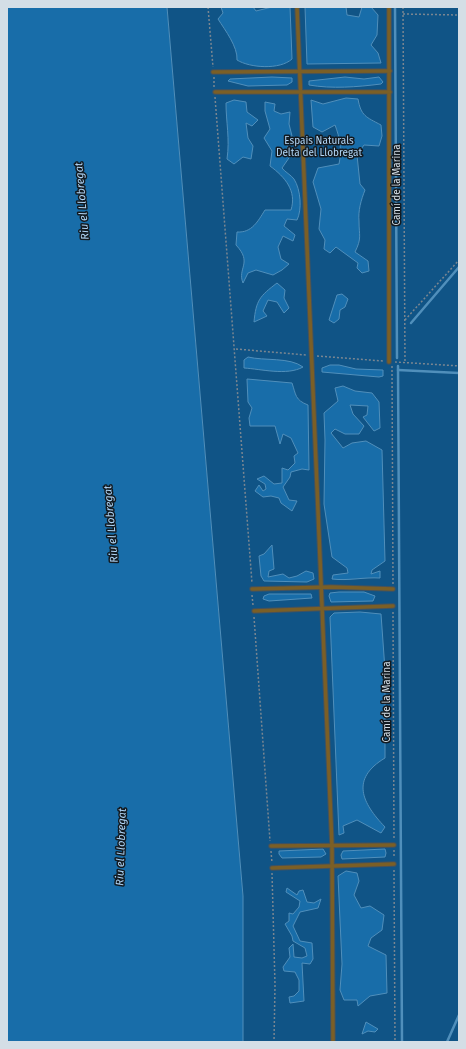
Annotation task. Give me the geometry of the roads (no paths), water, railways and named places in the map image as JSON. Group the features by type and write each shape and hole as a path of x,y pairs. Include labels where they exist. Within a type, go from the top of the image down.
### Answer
{"lane":[{"path":"297,7 332,846 333,1042"},
{"path":"389,7 391,362"},
{"path":"213,72 390,71"},
{"path":"215,92 390,92"},
{"path":"252,589 322,587 393,589"},
{"path":"254,611 393,606"},
{"path":"270,846 394,845"},
{"path":"272,868 394,864"}],"water":[{"name":"Riu el Llobregat","path":"7,7 167,7 243,896 243,1042 7,1042"},
{"path":"221,7 253,7 256,11 272,7 290,7 292,59 287,63 265,67 249,65 237,60 237,55 233,44 218,19 223,13"},
{"path":"305,7 346,7 347,15 359,17 362,7 371,7 378,15 377,35 371,45 378,53 381,63 307,64"},
{"path":"272,77 292,78 292,82 287,85 248,86 228,81 230,79"},
{"path":"345,77 364,79 379,77 383,82 381,84 345,87 309,85 309,81"},
{"path":"346,98 358,99 363,113 381,125 382,136 379,146 364,145 357,155 360,184 365,190 359,209 360,234 355,252 368,261 369,271 362,273 357,268 358,263 336,247 330,253 324,249 325,240 319,229 321,209 313,182 318,168 339,164 340,149 335,125 322,132 313,127 311,100 323,104"},
{"path":"234,100 246,102 247,112 258,120 252,126 246,123 248,138 253,146 251,159 243,157 234,164 227,159 228,138 226,103"},
{"path":"265,102 275,104 274,111 281,114 290,112 289,124 292,136 287,145 291,155 282,168 294,179 299,194 300,211 297,220 287,219 284,226 295,235 293,241 283,236 278,247 281,259 289,264 273,275 256,270 248,273 243,283 242,273 244,261 241,251 236,245 237,232 247,231 254,226 265,210 291,210 292,203 291,191 288,185 285,180 270,166 272,151 264,138 270,129 265,111"},
{"path":"277,283 285,290 284,298 289,308 284,313 277,302 268,300 263,311 267,316 254,322 256,308 260,299"},
{"path":"342,294 348,299 345,307 340,310 339,319 334,323 329,320 337,295"},
{"path":"248,357 284,360 303,367 297,370 282,372 244,368 244,360"},
{"path":"330,365 339,365 356,369 383,370 383,376 379,377 322,372 322,368"},
{"path":"247,379 292,383 298,399 308,405 309,470 302,469 291,472 290,477 283,487 289,500 297,501 292,511 281,503 279,498 271,496 263,497 255,491 259,485 263,491 266,489 265,484 257,479 264,476 274,484 282,483 282,468 288,470 295,463 294,456 298,453 291,438 283,434 280,444 275,426 250,426 249,418 252,408 248,402"},
{"path":"343,386 355,391 372,393 379,402 380,428 374,431 363,417 367,415 368,406 350,405 353,414 364,426 359,434 345,434 335,429 331,433 343,448 352,443 366,441 382,450 385,561 372,570 371,574 380,571 380,578 344,580 332,579 333,575 348,573 347,568 332,557 324,504 324,413 338,401 335,388"},
{"path":"272,545 274,569 269,571 268,577 283,574 289,578 306,571 313,573 314,579 307,582 264,581 261,576 259,556 264,554"},
{"path":"364,592 375,596 373,601 331,602 329,596 330,593"},
{"path":"269,594 311,594 312,598 269,601 263,599 264,596"},
{"path":"360,612 381,614 385,670 385,758 374,766 367,774 363,791 370,809 385,827 381,833 357,820 343,826 344,833 339,835 330,617 334,613"},
{"path":"323,849 326,854 321,857 282,858 279,854 279,851"},
{"path":"385,849 385,857 342,859 341,855 343,851"},
{"path":"346,871 357,873 359,881 354,895 361,908 370,906 384,915 382,930 371,938 368,946 386,955 387,993 370,996 358,1006 357,1000 344,1000 340,990 342,964 338,876"},
{"path":"287,888 297,895 299,891 303,890 307,902 314,903 321,899 318,908 300,912 293,926 300,941 312,943 313,959 310,964 302,963 304,1001 290,1003 289,997 294,996 299,991 299,980 295,972 284,971 283,967 290,957 289,948 293,944 294,957 302,958 307,956 305,948 293,941 292,936 285,924 289,921 289,913 293,914 299,907 300,901 286,892"},
{"path":"366,1022 378,1029 375,1032 368,1031 362,1034"}],"waterway":[{"path":"395,7 397,358"},
{"path":"411,323 459,267"},
{"path":"398,366 402,1042"},
{"path":"398,370 459,373"},
{"path":"447,1042 459,1015"}],"park label":[{"name":"Espais Naturals Delta del Llobregat","path":"319,146"}]}
